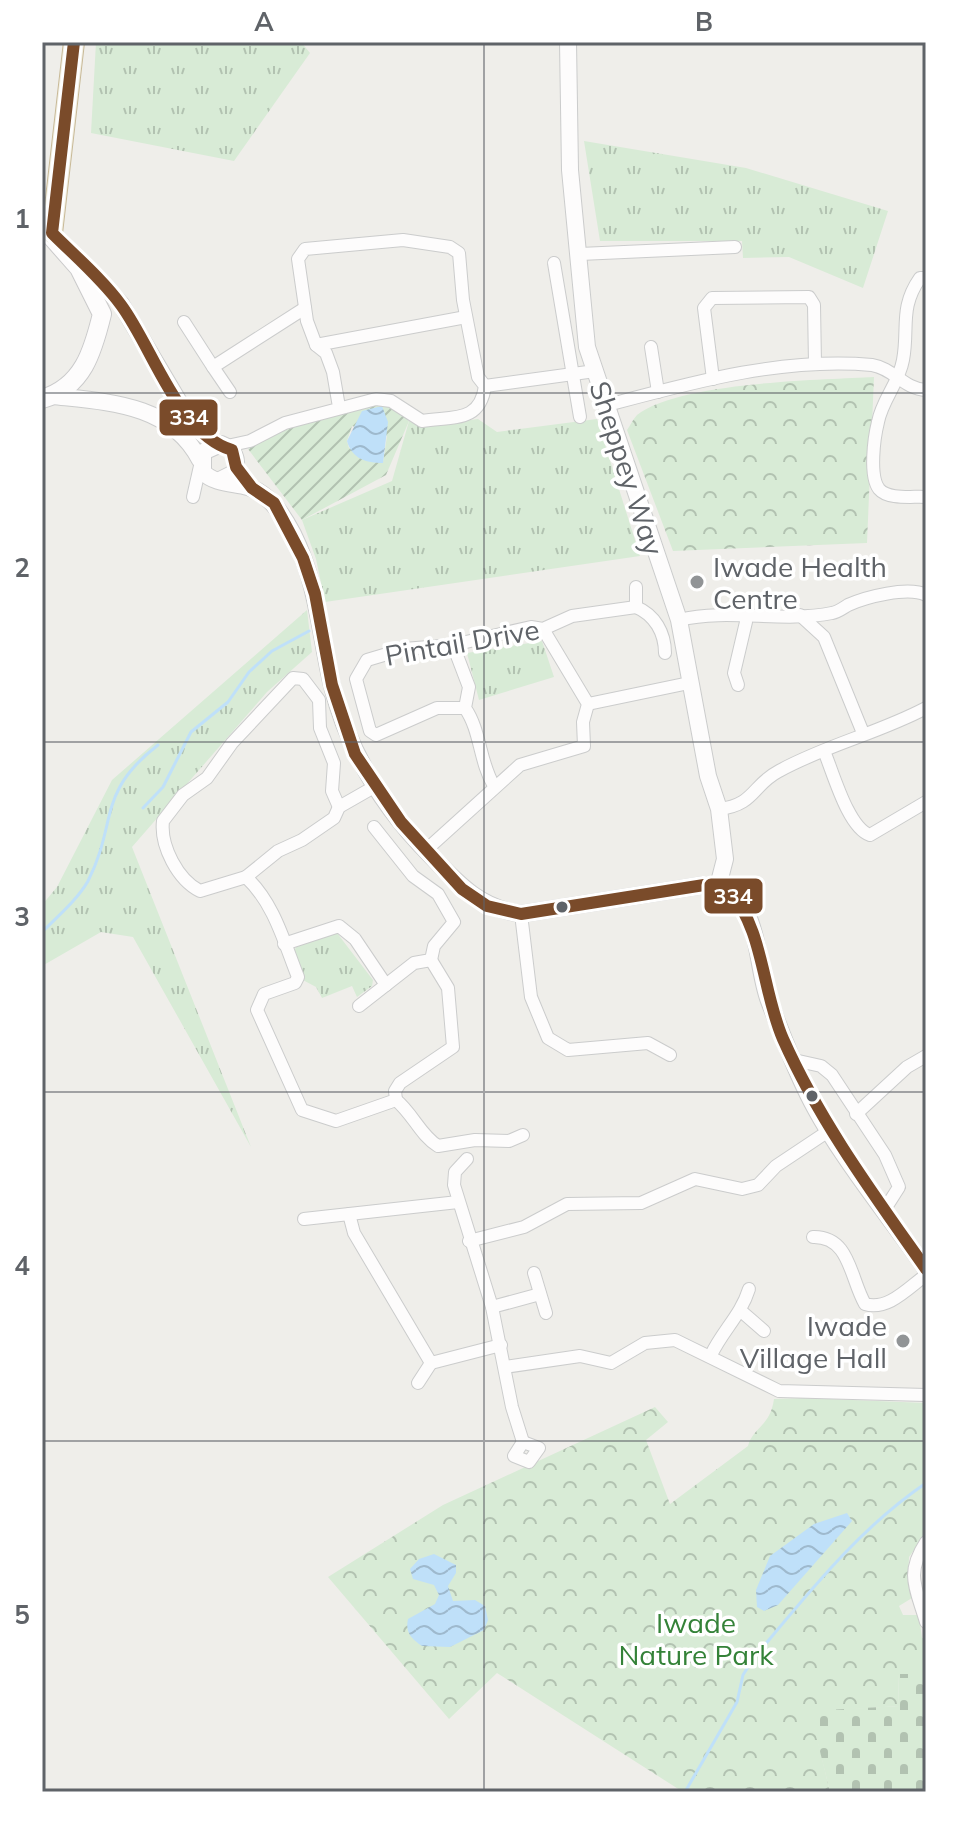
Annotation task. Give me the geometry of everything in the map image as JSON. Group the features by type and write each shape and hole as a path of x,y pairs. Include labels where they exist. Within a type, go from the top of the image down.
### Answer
{"highway":[{"path":"47,230 74,42"}],"main road":[{"path":"47,230 79,268 102,314 87,364 47,398"}],"street":[{"path":"568,42 570,170 580,254 650,244 735,247"},
{"path":"47,230 121,304 191,422 221,446 252,488 274,503 303,558 315,594 343,724 374,787 425,851 474,898 499,911 521,914 704,885 718,886 735,896 749,918 768,998 804,1087 926,1269"},
{"path":"256,438 229,477 193,497 206,449 256,438 285,423 376,399 391,401 422,421 474,413 483,405 485,386 478,377 466,317 459,253 450,247 403,240 305,249 298,259 305,308 316,345 326,353 333,372 339,407"},
{"name":"Sheppey Way","path":"580,254 583,289 593,317 597,347 595,371 604,406 679,620 708,776 719,809 725,859 718,886"},
{"path":"554,263 580,417"},
{"path":"926,278 920,278 912,290 904,316 904,357 898,379 878,421 874,479 880,491 891,496 926,497"},
{"path":"713,379 704,308 712,298 809,297 814,305 815,364"},
{"path":"213,367 305,308"},
{"path":"316,345 466,317"},
{"path":"184,322 230,392"},
{"path":"651,347 658,392"},
{"path":"604,406 713,379 815,364 883,367 914,390 926,390"},
{"path":"485,386 595,371"},
{"path":"47,398 144,409 178,432 207,476 252,488"},
{"path":"636,587 636,607 652,616 659,626 665,653"},
{"path":"679,620 718,612 745,615 834,613 851,604 909,591 926,595"},
{"name":"Pintail Drive","path":"465,708 437,708 376,735 370,731 356,679 362,664 377,656 404,649 453,645 495,633 543,629 572,616 636,607"},
{"path":"824,637 834,613"},
{"path":"738,685 734,673 745,615"},
{"path":"800,615 824,637 863,733"},
{"path":"425,851 520,765 584,746 583,722 588,704 543,629"},
{"path":"453,645 469,687 465,708 474,722 478,748 494,786"},
{"path":"339,807 332,791 334,763 320,728 319,700 303,679 293,678 232,743 207,778 183,795 163,821 166,842 186,884 200,891 246,877 278,851 302,840 334,818 339,807 374,787"},
{"path":"588,704 689,683"},
{"path":"719,809 746,803 776,772 863,733 895,725 926,708"},
{"path":"824,751 851,818 861,832 870,835 926,802"},
{"path":"374,827 413,876 438,894 454,922 434,946 431,960 448,988 453,1047 400,1083 395,1091 396,1100 414,1116 427,1140 438,1146 475,1140 509,1141 523,1135"},
{"path":"246,877 260,890 271,908 298,977 295,983 264,994 257,1010 302,1110 336,1121 396,1100"},
{"path":"521,914 531,997 548,1038 568,1050 648,1043 666,1047"},
{"path":"284,944 327,927 339,926 355,939 386,985"},
{"path":"359,1006 414,963 431,960"},
{"path":"856,1114 907,1067 926,1056"},
{"path":"794,1060 821,1066 832,1075 896,1173 899,1187 885,1209"},
{"path":"469,1241 524,1227 567,1204 641,1203 695,1179 742,1189 758,1185 776,1166 830,1130"},
{"path":"467,1159 455,1172 458,1202 492,1307 512,1407 523,1442"},
{"path":"614,1186 614,1202"},
{"path":"304,1219 458,1202"},
{"path":"349,1214 354,1233 431,1363"},
{"path":"813,1237 827,1237 841,1247 865,1304 877,1307 887,1303 926,1275"},
{"path":"534,1273 546,1313"},
{"path":"711,1355 722,1332 741,1311 749,1289"},
{"path":"492,1307 540,1294"},
{"path":"741,1311 764,1331"},
{"path":"505,1367 580,1356 604,1362 616,1360 645,1343 675,1340 779,1391 926,1395"},
{"path":"418,1383 431,1363 501,1345"},
{"path":"926,1542 914,1561 912,1578 926,1622"}],"green space":[{"path":"96,42 301,42 310,53 234,161 91,133"},
{"path":"584,141 746,168 888,211 863,288 789,257 743,258 742,241 600,241"},
{"path":"874,377 867,543 673,551 627,430 637,415 657,404 716,389"},
{"path":"372,402 394,407 409,421 386,475 302,520 248,449 279,432","holes":["352,426 387,436 383,462 349,448 347,441"]},
{"path":"478,419 497,432 597,419 640,556 325,602 316,559 302,520 392,481 409,421 421,427"},
{"path":"307,610 312,652 267,692 132,847 251,1147 133,937 101,932 42,966 42,905 57,887 112,780"},
{"path":"542,641 554,677 479,700 467,653"},
{"path":"337,933 373,980 372,986 357,997 352,986 322,998 316,987 301,979 293,954 296,947"},
{"name":"Iwade Nature Park","path":"774,1399 926,1403 926,1533 909,1557 908,1581 912,1598 899,1606 903,1615 919,1615 922,1638 926,1638 926,1674 898,1674 899,1706 811,1712 830,1792 683,1792 497,1673 449,1719 328,1577 443,1505 655,1407 668,1422 646,1440 670,1504 748,1446 769,1415"},
{"path":"898,1674 926,1674 926,1792 830,1792 810,1711 899,1706"}],"water":[{"path":"382,406 388,422 383,463 365,461 352,452 347,441 362,411"},
{"path":"847,1513 852,1521 778,1605 764,1611 757,1607 756,1590 770,1556 814,1524"},
{"path":"434,1554 456,1565 456,1573 448,1586 453,1601 475,1600 485,1606 488,1620 484,1630 450,1647 422,1646 408,1632 408,1619 435,1604 439,1595 434,1585 413,1579 410,1569 419,1559"}],"waterway":[{"path":"143,808 163,787 191,732 228,702 249,672 272,651 309,631"},
{"path":"42,932 84,888 97,860 111,809 125,778 158,745"},
{"path":"685,1792 737,1702 743,1675 753,1659 855,1543 877,1521 926,1483"}],"transit line":[{"name":"334","path":"74,42 52,233 121,305 168,388 196,427 213,441 232,450 236,467 252,488 274,503 303,558 315,594 332,685 355,754 401,822 462,889 487,906 521,914 704,885 729,890 749,923 776,1020 798,1070 849,1157 926,1269"}],"place":[{"name":"Iwade Health Centre","path":"697,582"},
{"name":"Iwade Village Hall","path":"903,1341"}]}
